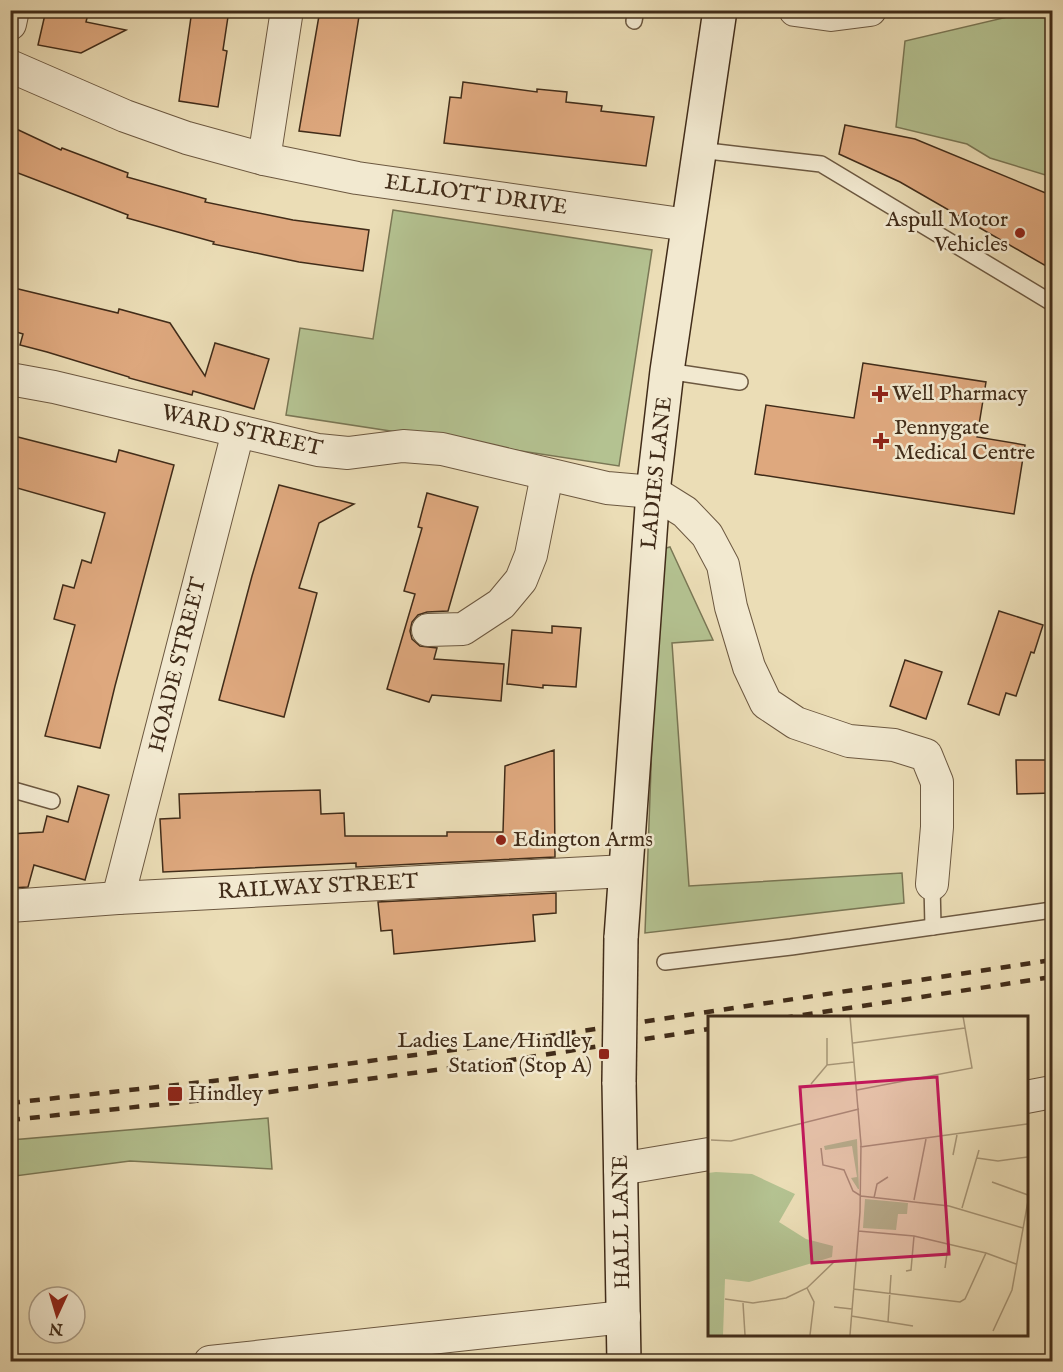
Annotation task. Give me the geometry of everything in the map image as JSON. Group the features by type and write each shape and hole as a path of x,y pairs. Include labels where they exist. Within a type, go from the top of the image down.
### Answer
{"street":[{"path":"10,24 13,10"},
{"path":"264,159 287,10"},
{"name":"LADIES LANE","path":"621,938 653,492 667,370 720,10"},
{"path":"795,10 831,15 870,10"},
{"name":"ELLIOTT DRIVE","path":"10,66 125,116 187,138 264,159 357,178 688,225"},
{"name":"WARD STREET","path":"10,379 54,387 318,450 348,453 403,446 442,449 607,488 653,492"},
{"name":"HOADE STREET","path":"118,898 238,432"},
{"path":"428,630 463,629 501,604 521,580 531,555 547,475"},
{"path":"653,492 686,512 707,535 723,566 731,608 749,667 766,703 796,723 849,741 894,745 926,755 937,782 937,827 932,884"},
{"name":"RAILWAY STREET","path":"10,906 118,898 626,871"},
{"name":"HALL LANE","path":"621,938 619,1082 624,1362"},
{"path":"1027,1096 1053,1092"},
{"path":"620,1170 708,1154"},
{"path":"210,1362 370,1353 624,1317"}],"lane":[{"path":"699,150 821,164 1053,303"},
{"path":"667,370 740,382"},
{"path":"10,789 52,801"},
{"path":"932,884 933,927"},
{"path":"665,962 791,947 1053,910"}],"green space":[{"path":"1037,10 1052,11 1052,177 990,158 967,144 896,127 905,41"},
{"path":"393,210 652,250 619,466 286,415 300,328 373,339"},
{"path":"670,547 713,640 672,643 689,886 902,873 904,903 645,933 659,550"},
{"path":"268,1118 272,1169 130,1161 15,1176 11,1140"}],"building":[{"path":"46,10 89,10 86,22 126,30 81,53 38,45"},
{"path":"192,10 229,10 223,50 227,51 218,107 179,101"},
{"path":"320,10 360,10 340,136 299,131"},
{"path":"463,82 537,92 537,89 567,92 566,102 602,106 601,111 654,117 646,166 444,143 450,97 461,98"},
{"name":"Aspull Motor Vehicles","path":"845,125 915,139 1053,196 1053,270 900,182 839,154"},
{"path":"10,126 61,150 62,148 128,173 127,177 206,199 205,202 293,220 369,230 363,271 299,262 213,244 214,242 127,218 128,215 10,170"},
{"path":"10,287 118,313 119,309 170,323 205,376 215,343 269,359 254,409 193,391 192,395 129,378 20,345 23,334 10,330"},
{"name":"Pennygate Medical Centre","path":"863,363 986,382 977,437 1025,445 1014,514 755,474 766,405 854,418"},
{"path":"10,435 116,462 119,450 174,465 100,748 45,736 75,625 54,619 63,585 74,588 82,560 91,563 105,513 10,486"},
{"path":"279,485 354,504 319,523 299,588 317,593 284,717 219,700"},
{"path":"427,493 478,507 448,611 418,615 412,622 410,631 412,639 420,646 437,648 434,659 504,664 501,701 432,695 429,702 387,689 415,594 404,591 422,528 418,527"},
{"path":"999,611 1043,625 1016,696 1006,693 999,715 968,704"},
{"path":"552,626 581,628 576,687 543,685 543,688 507,684 512,630 552,633"},
{"path":"905,660 942,672 926,719 890,706"},
{"path":"554,750 555,857 356,867 356,863 163,872 160,819 180,818 179,794 320,790 321,814 344,813 345,836 447,836 447,832 503,832 505,766"},
{"path":"1016,760 1053,760 1053,793 1017,794"},
{"path":"78,786 109,795 85,880 34,865 28,887 10,888 10,834 43,832 47,816 68,822"},
{"path":"556,893 556,913 533,915 535,941 394,954 392,930 381,931 378,902"}],"railway":[{"path":"10,1103 231,1079 476,1047 1052,960"},
{"path":"796,1016 1052,977"},
{"path":"10,1120 232,1097 511,1060 708,1029"}],"place":[{"name":"Aspull Motor Vehicles","path":"1020,233"},
{"name":"Well Pharmacy","path":"880,394"},
{"name":"Pennygate Medical Centre","path":"881,441"},
{"name":"Edington Arms","path":"501,840"},
{"name":"Ladies Lane/Hindley Station (Stop A)","path":"604,1054"},
{"name":"Hindley","path":"175,1094"}]}
